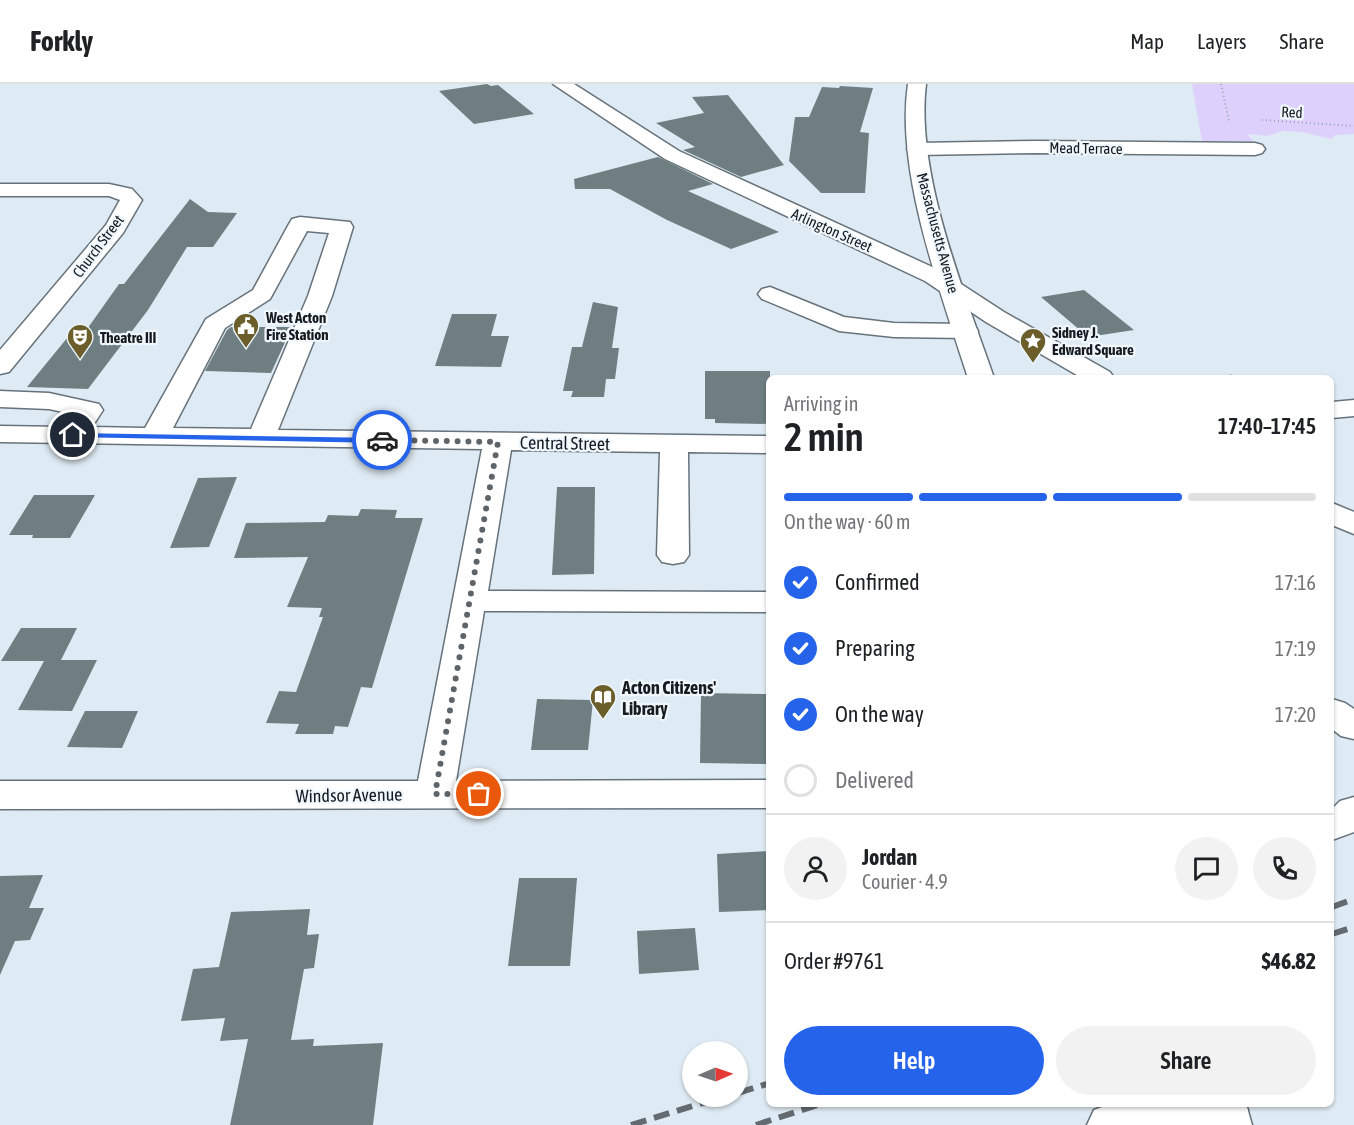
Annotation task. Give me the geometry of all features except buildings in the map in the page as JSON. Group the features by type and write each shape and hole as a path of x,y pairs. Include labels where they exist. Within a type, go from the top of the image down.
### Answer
{"street":[{"name":"Arlington Street","path":"562,84 672,155 914,266 993,316 1096,375"},
{"name":"Massachusetts Avenue","path":"917,84 913,118 931,218 980,375"},
{"name":"Mead Terrace","path":"917,149 1036,147 1255,149"},
{"name":"Church Street","path":"0,189 109,190 125,193 131,200 116,228 0,366"},
{"path":"154,437 215,324 262,294 300,224 342,226 320,296 261,438"},
{"path":"770,294 839,324 894,330 966,331"},
{"path":"0,399 49,401 89,410 73,435"},
{"path":"1334,410 1354,408"},
{"name":"Central Street","path":"0,434 766,445"},
{"path":"435,794 498,442"},
{"path":"674,445 674,555"},
{"path":"1334,513 1354,525"},
{"path":"469,601 766,602"},
{"path":"1334,712 1354,727"},
{"name":"Windsor Avenue","path":"0,795 766,794"},
{"path":"1334,825 1351,817 1354,811"},
{"path":"1111,1125 1139,1118 1225,1113"}],"path":[{"name":"Red","path":"1262,120 1354,126"}],"shaded area":[{"path":"1192,84 1354,84 1354,134 1335,135 1331,139 1302,132 1282,131 1267,136 1247,134 1253,141 1202,141"}],"railway":[{"path":"1334,906 1354,899"},
{"path":"1334,933 1354,927"},
{"path":"748,1090 766,1084"},
{"path":"631,1125 689,1107"},
{"path":"756,1125 811,1107"}],"way so far":[{"path":"382,440 498,442 435,794 479,794"}],"place":[{"name":"West Acton Fire Station","path":"246,349"},
{"name":"Theatre III","path":"80,360"},
{"name":"Sidney J. Edward Square","path":"1033,364"},
{"name":"Acton Citizens' Library","path":"603,720"}],"route":[{"path":"73,435 382,440"}]}
